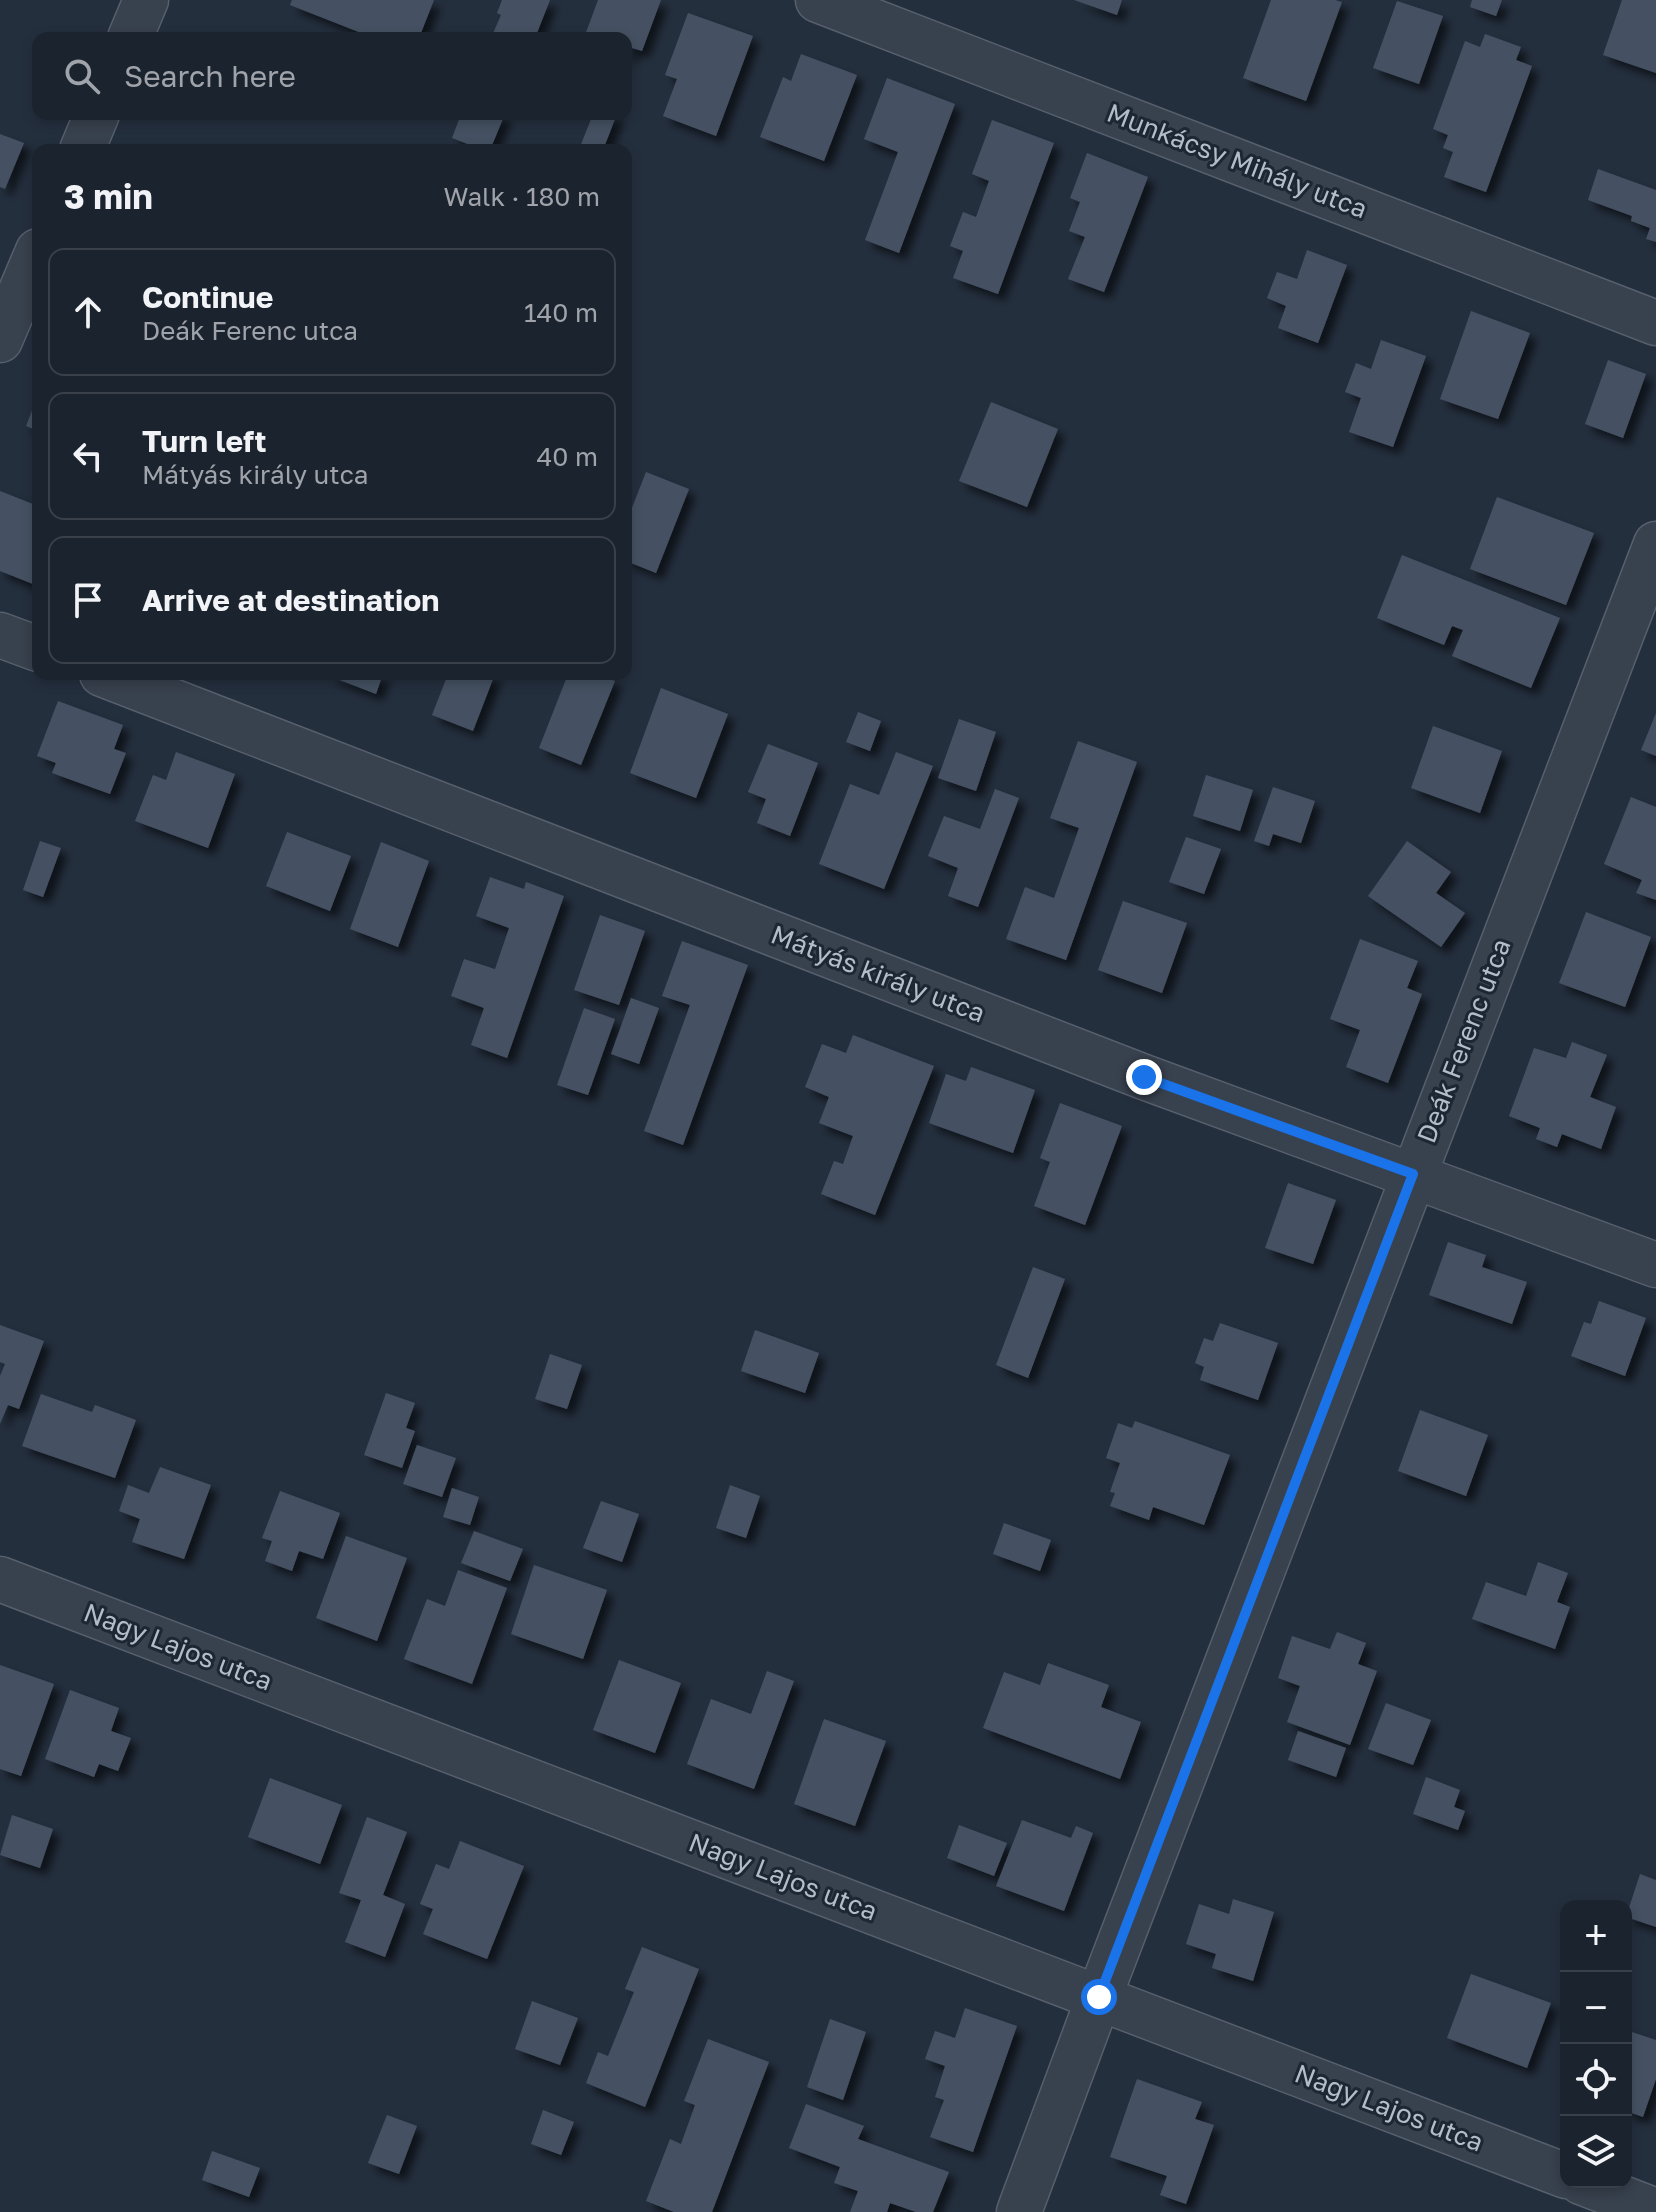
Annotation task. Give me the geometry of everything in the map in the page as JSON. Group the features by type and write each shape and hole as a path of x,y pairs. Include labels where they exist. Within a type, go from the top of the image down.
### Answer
{"street":[{"path":"133,32 146,0"},
{"name":"Munkácsy Mihály utca","path":"818,0 1656,323"},
{"path":"84,144 94,120"},
{"path":"0,340 32,265"},
{"name":"Deák Ferenc utca","path":"1019,2212 1656,544"},
{"path":"0,635 32,647"},
{"name":"Mátyás király utca","path":"118,680 1144,1077 1656,1265"},
{"name":"Nagy Lajos utca","path":"0,1579 1560,2174"},
{"path":"1597,2188 1656,2211"}],"building":[{"path":"292,0 434,0 421,32 359,32 290,5"},
{"path":"502,0 550,0 537,32 494,32 501,15 497,13"},
{"path":"598,0 661,0 642,51 632,48 632,32 586,32"},
{"path":"1074,0 1122,0 1117,15"},
{"path":"1271,0 1342,2 1306,101 1243,78"},
{"path":"1472,0 1502,0 1496,16 1470,7"},
{"path":"1622,0 1656,0 1656,73 1603,55"},
{"path":"1397,1 1443,16 1419,84 1373,68"},
{"path":"688,13 753,36 716,136 663,116 677,79 665,75"},
{"path":"1485,34 1521,47 1516,60 1532,66 1486,192 1444,177 1453,152 1443,148 1448,135 1433,129 1465,41 1480,47"},
{"path":"801,54 857,75 824,161 760,137 783,77 791,81"},
{"path":"887,78 955,104 899,253 865,240 898,152 864,139"},
{"path":"459,120 502,120 492,144 468,144 452,138"},
{"path":"591,120 615,120 605,144 581,144"},
{"path":"992,120 1054,143 998,294 953,278 963,251 950,246 963,212 976,217 989,181 972,174"},
{"path":"0,134 24,143 5,189 0,187"},
{"path":"1087,153 1148,177 1104,292 1068,279 1085,237 1069,231 1080,202 1070,198"},
{"path":"1598,169 1656,190 1656,242 1646,239 1650,228 1631,221 1632,216 1588,200"},
{"path":"1307,250 1347,265 1318,343 1278,328 1286,306 1267,298 1277,272 1297,279"},
{"path":"1471,311 1530,333 1498,419 1440,399"},
{"path":"1381,340 1426,356 1393,447 1349,432 1361,398 1345,392 1356,363 1371,369"},
{"path":"1608,360 1646,374 1623,438 1585,424"},
{"path":"991,402 1058,429 1027,507 959,481"},
{"path":"32,410 32,428 26,426"},
{"path":"646,472 689,489 656,573 632,563 632,508"},
{"path":"0,491 32,504 32,584 0,571"},
{"path":"1497,497 1594,533 1566,605 1470,569"},
{"path":"1402,555 1560,618 1531,688 1452,656 1463,630 1452,626 1444,645 1377,618"},
{"path":"340,680 381,680 376,694"},
{"path":"446,680 493,680 473,731 432,715"},
{"path":"566,680 615,681 581,765 539,748"},
{"path":"661,688 728,714 696,798 630,773"},
{"path":"58,701 123,725 114,749 126,753 110,794 52,773 56,763 37,756"},
{"path":"858,712 881,721 870,751 846,742"},
{"path":"1656,713 1656,756 1641,750"},
{"path":"959,719 996,732 976,791 938,778"},
{"path":"1433,726 1502,751 1480,813 1411,788"},
{"path":"1078,741 1137,762 1066,960 1006,939 1025,887 1054,898 1079,828 1050,818"},
{"path":"768,744 818,763 790,836 757,823 766,799 748,792"},
{"path":"176,752 235,774 208,848 135,821 153,775 166,780"},
{"path":"896,752 933,766 884,889 819,864 850,784 879,795"},
{"path":"1206,775 1253,790 1240,831 1193,816"},
{"path":"1273,787 1315,801 1301,843 1273,834 1269,846 1254,841"},
{"path":"995,789 1019,798 978,907 948,896 958,868 928,856 944,816 980,829"},
{"path":"1631,797 1656,807 1656,900 1636,893 1642,880 1604,864"},
{"path":"287,832 351,856 330,911 266,886"},
{"path":"1186,837 1221,849 1204,894 1169,882"},
{"path":"40,841 61,848 43,897 23,890"},
{"path":"1407,841 1451,872 1436,893 1465,913 1441,947 1368,896"},
{"path":"381,842 429,861 398,947 350,929"},
{"path":"490,877 524,889 526,882 564,896 507,1058 471,1045 484,1008 451,996 464,959 495,969 509,928 476,916"},
{"path":"1123,901 1187,923 1162,993 1098,970"},
{"path":"1586,912 1651,937 1625,1007 1559,983"},
{"path":"600,915 645,931 619,1005 574,990"},
{"path":"1360,939 1418,961 1407,988 1422,994 1388,1083 1346,1067 1360,1030 1330,1019"},
{"path":"682,941 748,965 683,1145 644,1131 690,1005 662,996"},
{"path":"631,998 659,1008 639,1064 611,1054"},
{"path":"584,1008 615,1019 588,1095 557,1085"},
{"path":"853,1035 934,1066 875,1215 821,1194 834,1161 843,1164 853,1136 819,1123 829,1097 805,1087 822,1044 846,1053"},
{"path":"1572,1042 1607,1055 1590,1097 1616,1107 1601,1149 1562,1134 1557,1147 1536,1139 1540,1128 1509,1116 1534,1048 1566,1058"},
{"path":"971,1067 1035,1090 1013,1153 929,1123 946,1074 966,1081"},
{"path":"1060,1103 1122,1126 1085,1225 1034,1206 1050,1162 1040,1158"},
{"path":"1288,1183 1336,1200 1313,1264 1265,1248"},
{"path":"1448,1242 1486,1255 1482,1267 1527,1282 1512,1324 1429,1295"},
{"path":"1033,1267 1065,1279 1028,1378 996,1365"},
{"path":"1599,1301 1646,1318 1625,1376 1571,1356 1584,1322 1591,1324"},
{"path":"1220,1323 1278,1343 1258,1400 1200,1380 1204,1367 1195,1363 1204,1338 1213,1341"},
{"path":"0,1325 44,1341 19,1409 8,1405 0,1424 0,1376 5,1364 0,1362"},
{"path":"755,1330 819,1353 805,1393 741,1371"},
{"path":"550,1354 582,1365 567,1409 535,1399"},
{"path":"386,1393 415,1403 406,1428 415,1431 402,1468 364,1455"},
{"path":"41,1394 92,1412 95,1405 136,1420 115,1478 22,1446"},
{"path":"1420,1410 1488,1435 1466,1496 1398,1471"},
{"path":"1135,1421 1230,1455 1204,1525 1153,1507 1149,1520 1110,1506 1115,1493 1110,1492 1120,1463 1106,1458 1118,1423 1132,1428"},
{"path":"417,1445 456,1458 442,1497 403,1484"},
{"path":"160,1467 211,1485 184,1559 132,1542 140,1519 119,1511 128,1485 149,1493"},
{"path":"730,1485 760,1496 746,1538 716,1528"},
{"path":"452,1488 479,1497 470,1525 443,1517"},
{"path":"280,1491 340,1513 323,1559 299,1551 292,1571 265,1561 272,1541 262,1538"},
{"path":"601,1501 639,1514 622,1562 583,1548"},
{"path":"1004,1523 1051,1540 1040,1571 993,1554"},
{"path":"474,1531 523,1549 510,1581 461,1563"},
{"path":"346,1536 407,1558 377,1641 316,1618"},
{"path":"1538,1562 1568,1573 1557,1602 1570,1607 1555,1649 1472,1619 1486,1582 1526,1596"},
{"path":"534,1565 607,1590 583,1659 511,1634"},
{"path":"458,1570 507,1588 472,1684 404,1659 427,1599 445,1606"},
{"path":"1337,1632 1366,1643 1358,1664 1377,1671 1350,1745 1287,1722 1300,1686 1278,1678 1292,1636 1330,1649"},
{"path":"619,1660 681,1683 655,1753 593,1730"},
{"path":"1048,1663 1109,1685 1101,1707 1141,1722 1120,1779 983,1728 1004,1672 1040,1685"},
{"path":"0,1665 54,1684 21,1776 0,1769"},
{"path":"767,1671 794,1681 754,1789 687,1764 711,1699 751,1714"},
{"path":"70,1690 119,1708 111,1731 131,1738 118,1771 99,1764 94,1777 45,1759"},
{"path":"1386,1703 1431,1720 1413,1765 1368,1749"},
{"path":"824,1719 886,1741 855,1826 794,1804"},
{"path":"1298,1731 1346,1748 1336,1777 1288,1760"},
{"path":"1426,1777 1460,1790 1454,1807 1465,1811 1458,1830 1413,1814"},
{"path":"270,1778 342,1805 320,1864 248,1837"},
{"path":"12,1815 53,1829 40,1868 0,1855"},
{"path":"367,1817 407,1832 383,1895 405,1904 385,1957 345,1942 361,1900 339,1893"},
{"path":"1022,1820 1071,1838 1076,1826 1093,1833 1064,1911 996,1886"},
{"path":"959,1825 1007,1843 994,1876 947,1858"},
{"path":"460,1841 524,1866 487,1959 423,1934 433,1909 420,1904 436,1864 449,1869"},
{"path":"1640,1874 1656,1880 1656,1927 1632,1919 1632,1900"},
{"path":"1233,1899 1274,1912 1253,1981 1212,1968 1216,1954 1186,1944 1199,1904 1229,1914"},
{"path":"642,1947 699,1969 645,2107 586,2083 598,2052 608,2056 634,1992 625,1989"},
{"path":"1471,1974 1551,2003 1527,2068 1447,2038"},
{"path":"532,2001 578,2018 560,2065 515,2049"},
{"path":"965,2008 1017,2026 973,2152 930,2137 944,2100 935,2097 945,2066 925,2059 935,2031 955,2038"},
{"path":"830,2019 866,2032 843,2100 807,2087"},
{"path":"1632,2032 1656,2040 1656,2079 1643,2117 1632,2113"},
{"path":"708,2039 769,2062 712,2212 674,2212 646,2201 670,2139 681,2144 695,2105 684,2101"},
{"path":"1137,2079 1202,2102 1195,2119 1214,2125 1186,2204 1160,2195 1167,2176 1110,2157"},
{"path":"806,2104 864,2126 858,2139 949,2172 933,2212 916,2212 890,2203 887,2212 850,2212 858,2191 834,2183 840,2167 789,2148"},
{"path":"543,2110 574,2122 561,2155 531,2144"},
{"path":"387,2115 417,2126 399,2174 368,2163"},
{"path":"212,2151 260,2168 249,2197 202,2180"}],"route":[{"path":"1099,1997 1413,1174 1144,1077"}]}
